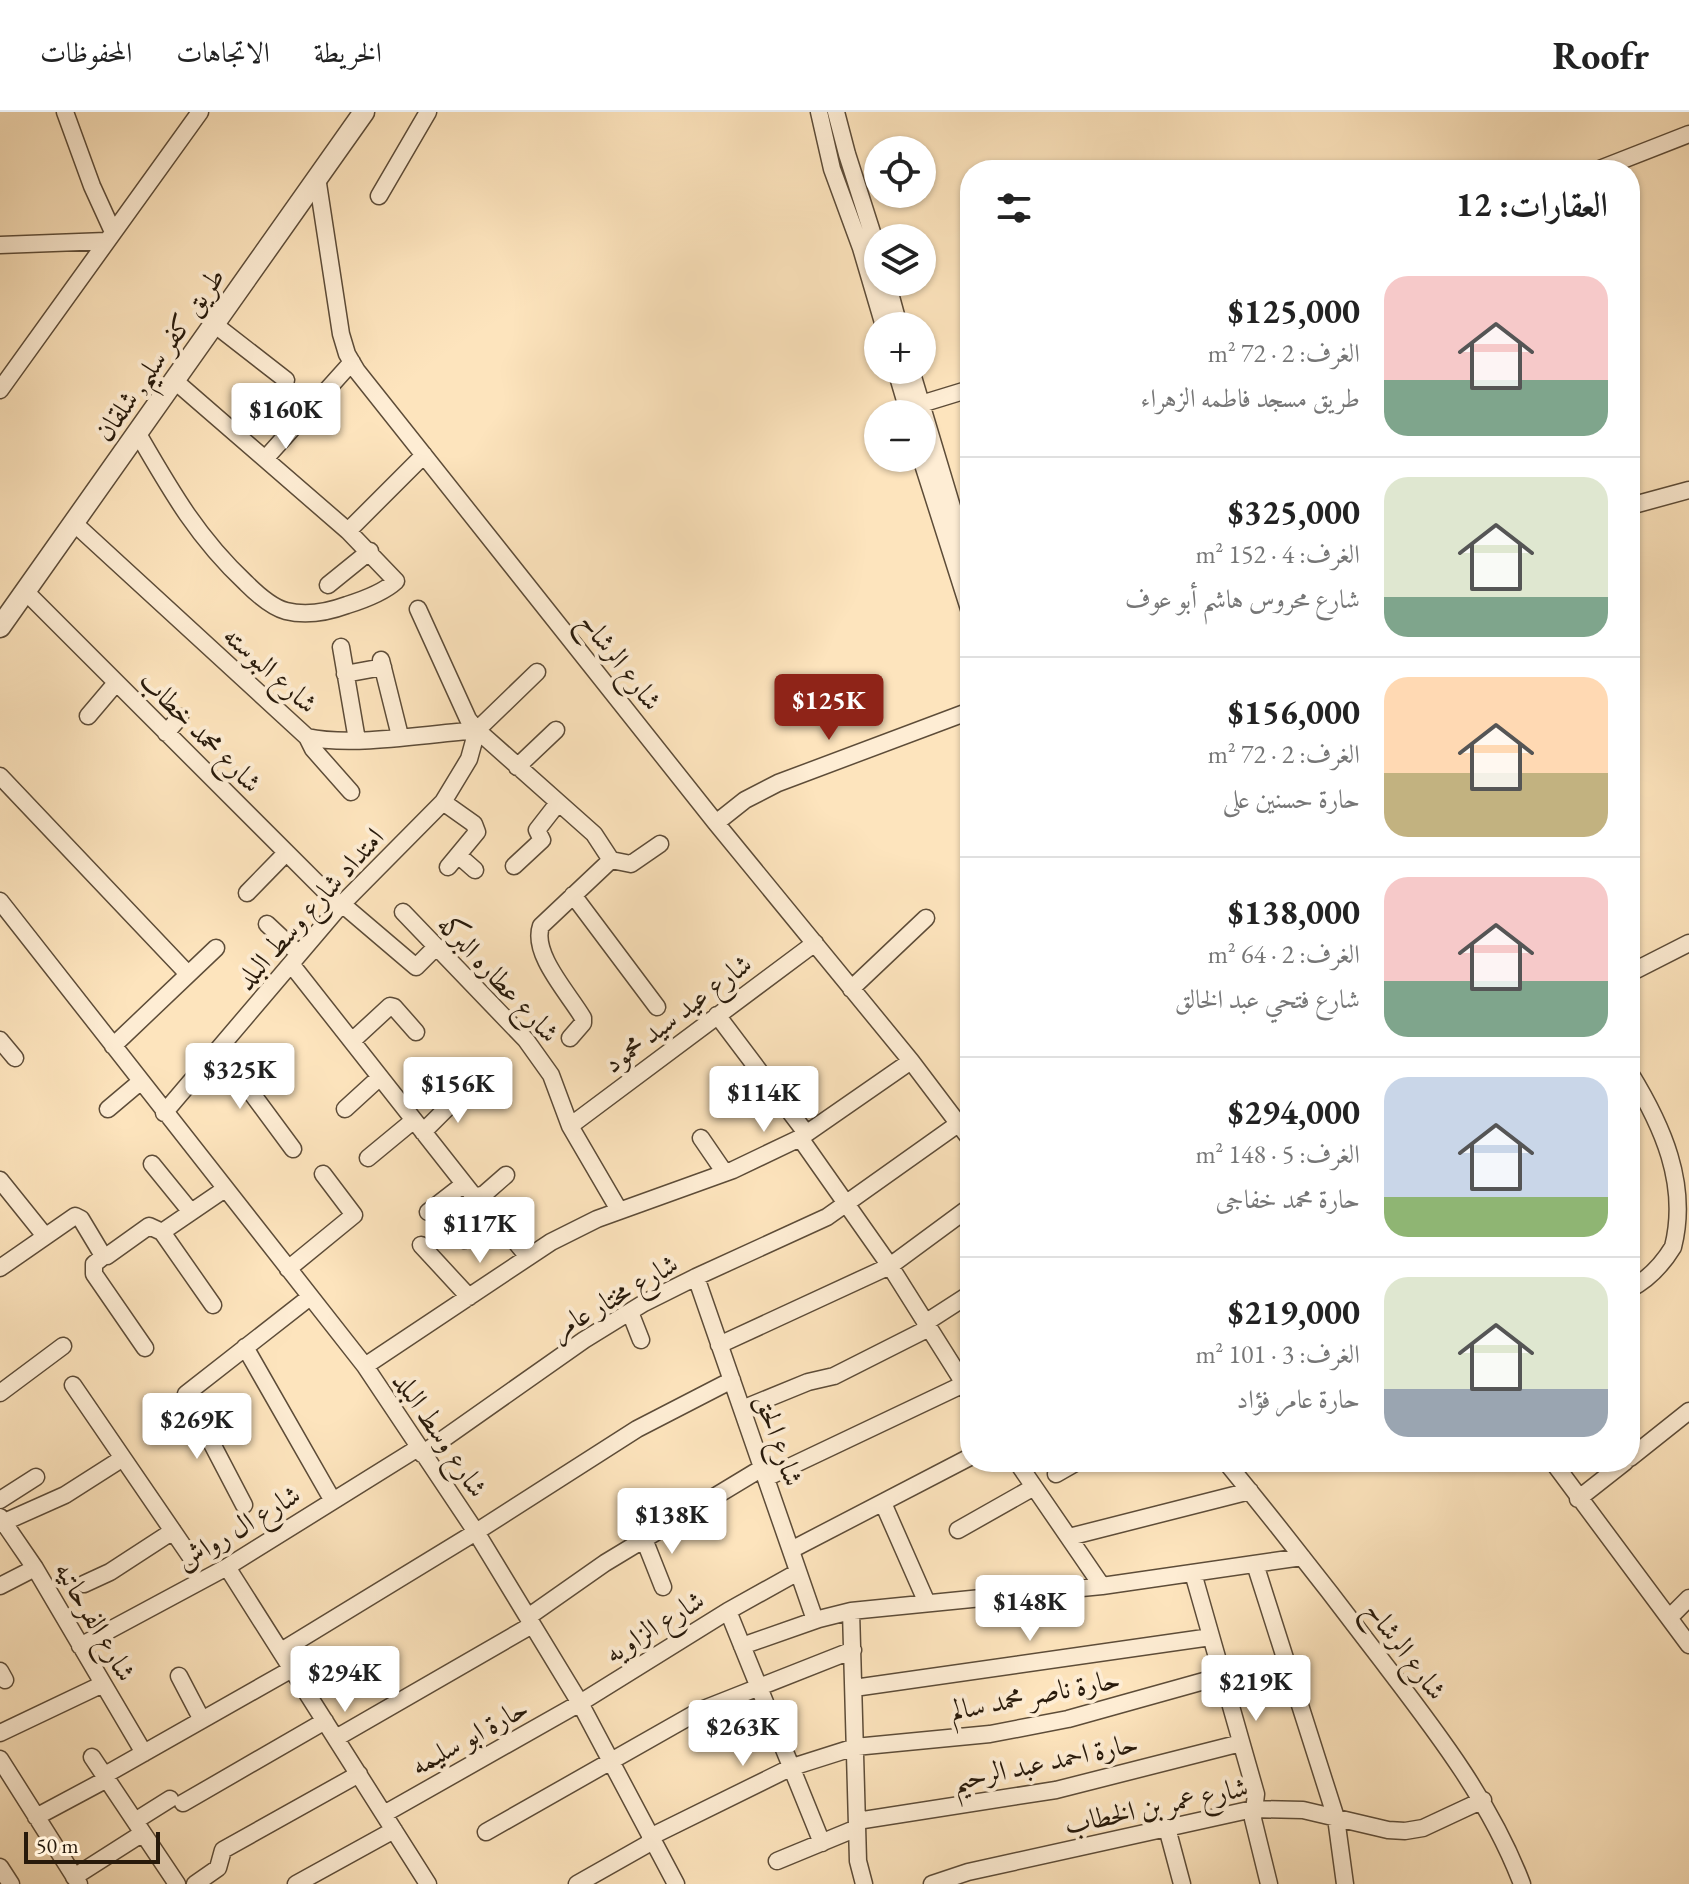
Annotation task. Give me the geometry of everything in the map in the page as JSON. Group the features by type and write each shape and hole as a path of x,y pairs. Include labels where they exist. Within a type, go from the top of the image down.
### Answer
{"street":[{"path":"65,112 110,236"},
{"path":"0,390 200,112"},
{"name":"طريق كفر سليم, شلقان","path":"0,627 364,112"},
{"path":"379,196 428,112"},
{"path":"819,112 832,169 861,248 880,312"},
{"path":"836,112 869,224"},
{"path":"1623,160 1689,134"},
{"name":"شارع الرشاح","path":"317,177 341,334 352,362 716,823 911,1061 960,1126"},
{"path":"0,243 110,236"},
{"path":"214,324 286,380"},
{"path":"265,459 352,362"},
{"path":"138,434 195,529 256,593 283,610 301,613 340,608 394,583 395,578 370,551 175,381"},
{"path":"936,401 960,393"},
{"path":"348,531 424,455"},
{"path":"936,469 960,538"},
{"path":"925,472 960,581"},
{"path":"1640,503 1689,490"},
{"name":"شارع البوسته","path":"75,524 307,737 357,740 477,730"},
{"path":"328,585 370,551"},
{"name":"شارع محمد خطاب","path":"26,592 341,905 416,967 436,947"},
{"path":"418,609 459,702 477,730 594,834 611,860 631,864 660,844"},
{"path":"341,647 357,740"},
{"path":"345,674 382,664 400,736"},
{"path":"477,730 537,672"},
{"path":"88,716 116,683"},
{"path":"716,823 745,800 778,783 960,715"},
{"path":"166,733 180,717"},
{"name":"امتداد شارع وسط البلد","path":"164,1113 341,905 443,802 469,759 477,730"},
{"path":"517,767 556,730"},
{"path":"307,737 313,749 351,792"},
{"path":"4,788 188,974"},
{"path":"443,802 477,829 453,861 475,870"},
{"path":"514,866 542,840 537,830 558,803"},
{"path":"247,893 286,853"},
{"path":"570,1038 583,1023 583,1018 545,957 539,940 541,926 611,860"},
{"path":"573,895 657,1007"},
{"name":"شارع وسط البلد","path":"0,901 365,1366 476,1532 580,1703 676,1884"},
{"name":"شارع عطاره البركه","path":"403,912 533,1049 551,1075 570,1126 619,1210"},
{"path":"851,989 926,918"},
{"path":"267,924 352,1041 473,1195 479,1196 506,1175"},
{"name":"شارع عيد سيد محمود","path":"570,1126 815,943"},
{"path":"1640,968 1689,943"},
{"path":"113,1046 216,948"},
{"path":"352,1041 390,1006 416,1032"},
{"path":"717,1015 803,1136 960,1377"},
{"path":"0,1040 15,1058"},
{"path":"219,1049 293,1149"},
{"path":"365,1366 551,1242 619,1210 725,1173 803,1136 911,1061"},
{"path":"345,1109 380,1077"},
{"path":"108,1109 140,1082"},
{"path":"1640,1089 1675,1147 1685,1176 1687,1206 1680,1236 1664,1262 1640,1284"},
{"path":"368,1158 419,1126 465,1090"},
{"name":"شارع مختار عامر","path":"420,1451 630,1312 696,1277 822,1220 958,1124"},
{"path":"701,1138 725,1173"},
{"path":"152,1164 191,1212"},
{"path":"288,1269 354,1215 323,1174"},
{"path":"0,1180 45,1236"},
{"path":"428,1212 464,1184"},
{"path":"162,1232 225,1189"},
{"path":"719,1345 890,1266 960,1214"},
{"path":"0,1268 77,1216 104,1256"},
{"path":"464,1240 497,1219 528,1257"},
{"path":"145,1348 94,1274 94,1264 149,1226 162,1232 213,1305"},
{"path":"421,1245 469,1297"},
{"name":"شارع الحق","path":"696,1277 815,1620"},
{"path":"244,1505 187,1397 188,1390 310,1297"},
{"path":"742,1409 808,1382 834,1376 927,1326 960,1301"},
{"path":"630,1312 641,1340"},
{"path":"0,1393 63,1346"},
{"path":"245,1347 333,1501"},
{"path":"281,1651 637,1429 732,1380"},
{"path":"73,1385 190,1556"},
{"path":"336,1738 530,1621 644,1539 764,1473 960,1391"},
{"path":"1640,1450 1689,1411"},
{"name":"شارع ال رواش","path":"80,1646 227,1567 420,1451"},
{"path":"1,1521 65,1495 123,1458"},
{"path":"791,1550 960,1462"},
{"path":"1024,1472 1102,1586"},
{"path":"1056,1474 1060,1472"},
{"name":"شارع الرشاح","path":"1234,1472 1432,1726 1483,1800 1507,1844 1522,1884"},
{"path":"1560,1472 1689,1645"},
{"path":"1578,1499 1612,1472"},
{"path":"0,1500 36,1477"},
{"path":"958,1530 1034,1487"},
{"path":"1069,1537 1250,1491"},
{"path":"883,1503 927,1603"},
{"name":"شارع الفرحاتيه","path":"1,1521 35,1568 144,1753"},
{"path":"84,1584 110,1572 173,1531"},
{"path":"644,1539 663,1587"},
{"path":"742,1646 815,1620 851,1611 1102,1586 1302,1557"},
{"path":"1255,1564 1336,1818 1345,1884"},
{"path":"227,1567 426,1883"},
{"path":"0,1586 35,1568"},
{"name":"شارع الزاويه","path":"580,1703 728,1611 798,1572"},
{"path":"1193,1573 1256,1794 1253,1819 1269,1884"},
{"path":"1669,1618 1689,1598"},
{"path":"728,1611 822,1843"},
{"path":"851,1611 858,1861 864,1884"},
{"path":"854,1688 1211,1637"},
{"path":"486,1832 694,1714 853,1650"},
{"path":"36,1817 292,1669"},
{"path":"179,1676 202,1720"},
{"name":"حارة ناصر محمد سالم","path":"577,1884 652,1839 792,1767 855,1747 990,1734 1068,1719 1222,1676"},
{"path":"0,1733 103,1684"},
{"name":"حارة ابو سليمه","path":"384,1814 580,1703"},
{"path":"0,1759 76,1880 139,1827 176,1801 325,1721"},
{"name":"حارة احمد عبد الرحيم","path":"777,1861 857,1825 1056,1790 1241,1743"},
{"path":"92,1757 177,1884"},
{"path":"195,1884 218,1868 223,1850 359,1774"},
{"name":"شارع عمر بن الخطاب","path":"932,1884 968,1872 1253,1809 1303,1810 1388,1830 1405,1831 1423,1828 1483,1800"},
{"path":"1167,1828 1182,1884"},
{"path":"296,1884 394,1830"},
{"path":"0,1867 11,1884"}]}
